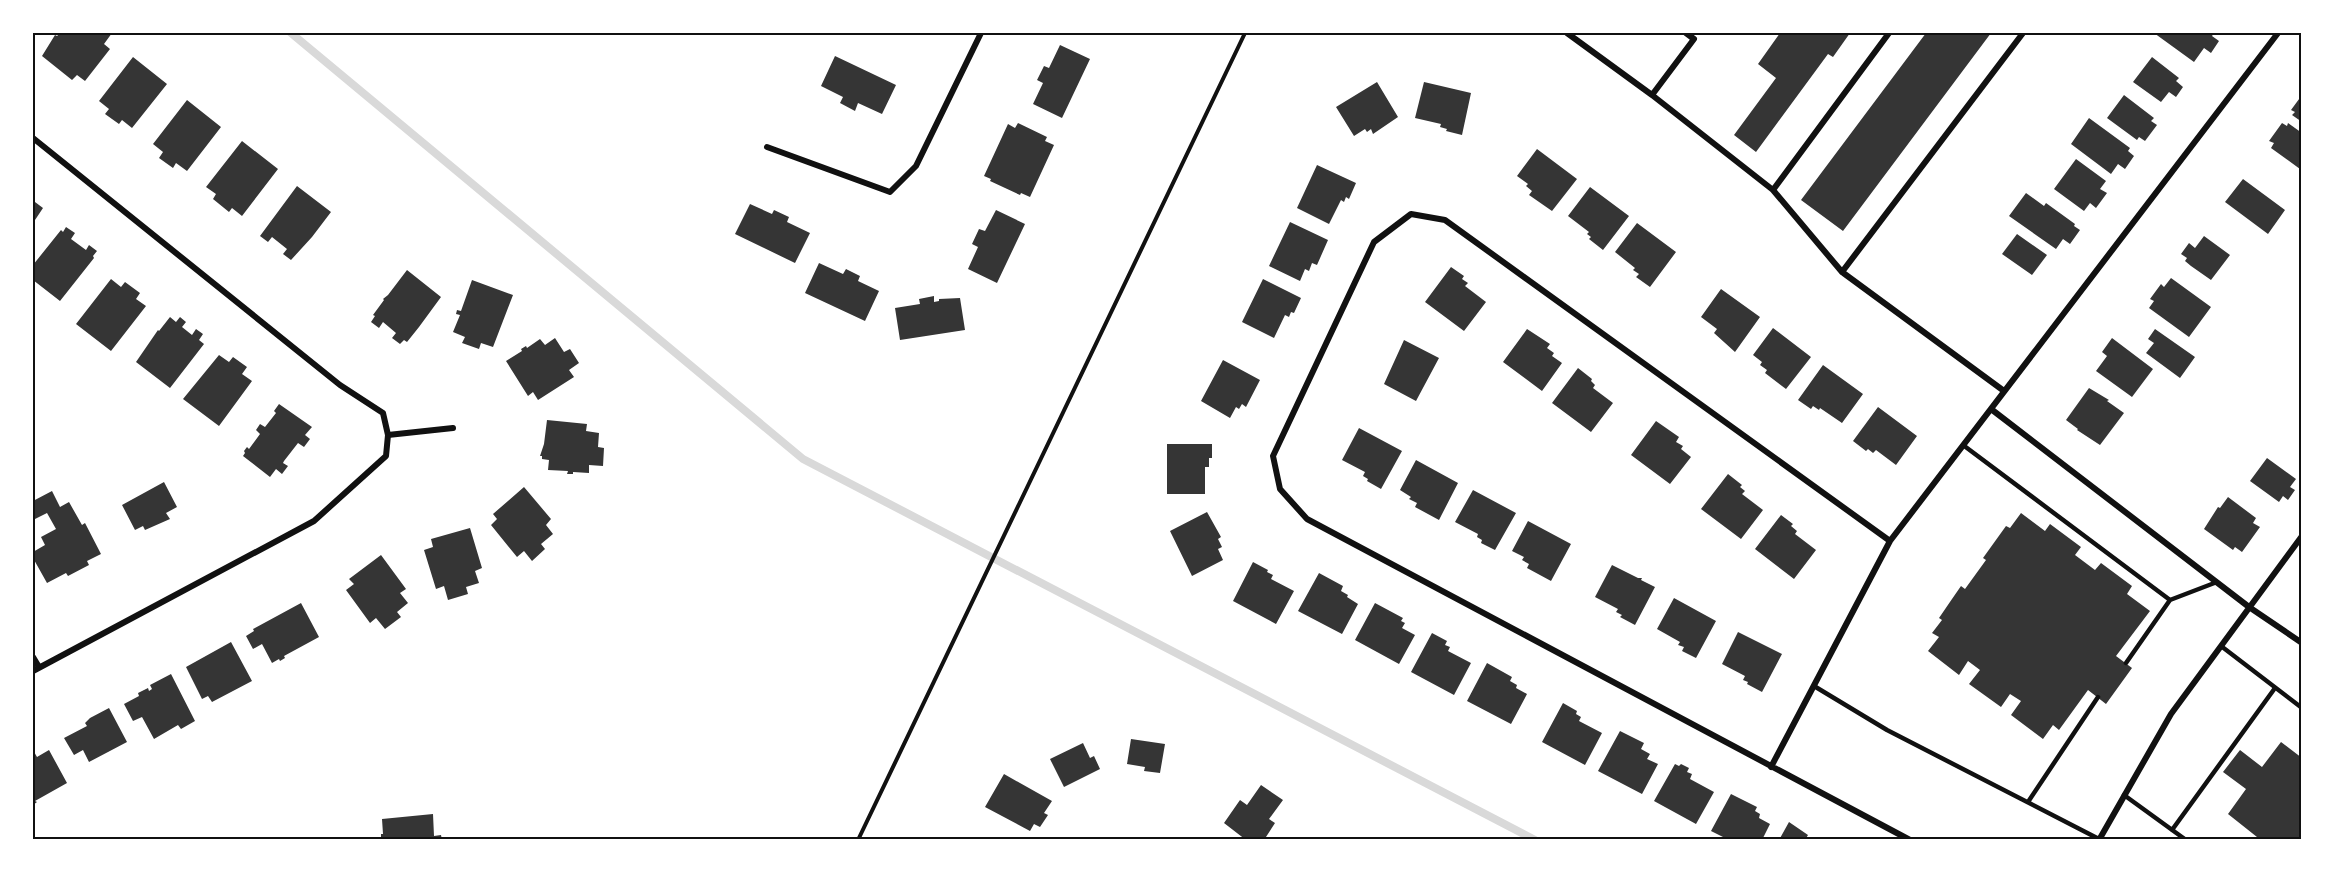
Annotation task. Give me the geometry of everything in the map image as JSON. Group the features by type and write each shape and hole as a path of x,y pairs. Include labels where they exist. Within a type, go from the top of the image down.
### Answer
{"street":[{"path":"767,147 890,192 916,166 981,33"},
{"path":"1567,33 1652,95 1773,190 1842,272 2004,391"},
{"path":"1652,95 1694,39 1686,33"},
{"path":"1773,190 1889,33"},
{"path":"1842,272 2023,33"},
{"path":"1771,766 1890,541 2278,33"},
{"path":"33,138 340,385 383,413 388,435 386,456 314,521 36,669 33,657"},
{"path":"1890,541 1445,220 1411,214 1374,242 1273,456 1280,489 1307,519 1910,840"},
{"path":"1991,409 2249,607 2302,643"},
{"path":"388,435 453,428"},
{"path":"2099,840 2171,714 2302,536"}],"lane":[{"path":"1963,446 2170,600"},
{"path":"2126,663 2170,600 2217,582"},
{"path":"2221,646 2302,708"},
{"path":"1814,686 1887,730 2099,840"},
{"path":"2172,830 2276,688"},
{"path":"2028,802 2098,697"},
{"path":"2124,795 2186,840"}],"path":[{"path":"858,840 1245,33"}],"building":[{"path":"60,33 112,33 104,44 110,49 85,81 77,75 72,80 42,56 55,35"},
{"path":"1780,33 1850,33 1833,57 1828,54 1756,152 1734,135 1776,78 1758,64"},
{"path":"1926,33 1991,33 1843,231 1801,200"},
{"path":"2154,33 2214,33 2212,36 2219,41 2211,53 2204,48 2194,62"},
{"path":"1060,45 1090,59 1062,118 1033,104 1043,83 1037,80 1044,66 1049,68"},
{"path":"835,56 896,85 882,114 858,103 855,111 840,103 843,97 821,86"},
{"path":"133,57 167,84 132,128 122,120 119,124 105,114 109,109 99,101"},
{"path":"2152,57 2179,78 2176,81 2183,87 2176,97 2169,92 2161,102 2133,82"},
{"path":"1377,82 1398,117 1373,134 1371,129 1367,132 1365,129 1354,136 1336,107"},
{"path":"1424,82 1471,93 1462,135 1446,131 1447,129 1440,127 1441,124 1415,118"},
{"path":"2124,95 2154,118 2151,121 2157,125 2145,141 2139,137 2137,140 2107,118"},
{"path":"2302,95 2302,122 2292,115 2295,112 2291,110"},
{"path":"187,100 221,127 187,171 176,163 173,168 159,158 163,152 153,144"},
{"path":"2089,118 2130,148 2128,151 2134,156 2125,169 2118,164 2111,174 2071,144"},
{"path":"1018,123 1047,137 1045,141 1054,145 1030,197 1021,193 1020,195 984,176 1008,124 1015,128"},
{"path":"2282,123 2287,126 2288,123 2302,133 2300,169 2271,148 2274,143 2269,141"},
{"path":"242,141 278,169 242,216 232,208 229,212 213,199 216,194 206,187"},
{"path":"1537,149 1577,179 1552,211 1529,195 1532,191 1526,186 1528,184 1517,176"},
{"path":"2076,159 2106,181 2100,189 2107,193 2096,208 2090,203 2084,211 2054,189"},
{"path":"1317,165 1356,183 1349,199 1346,197 1344,202 1341,200 1329,224 1297,208"},
{"path":"2243,179 2285,210 2268,234 2225,202"},
{"path":"297,186 331,212 291,260 283,254 287,249 272,237 268,242 260,236"},
{"path":"1590,187 1629,216 1603,250 1589,239 1591,237 1587,234 1589,232 1568,216"},
{"path":"2026,193 2044,206 2046,203 2075,224 2074,226 2080,230 2070,244 2063,239 2056,249 2009,216"},
{"path":"35,202 43,208 33,223 33,205"},
{"path":"750,204 772,214 774,210 789,217 787,222 810,233 795,263 735,234"},
{"path":"996,210 1025,224 997,283 968,269 978,247 972,244 979,229 985,231"},
{"path":"1290,222 1328,240 1317,265 1312,263 1309,271 1305,269 1300,281 1269,266"},
{"path":"1637,223 1676,252 1650,287 1636,277 1639,274 1633,270 1635,268 1615,252"},
{"path":"66,227 75,233 71,239 86,250 89,245 97,251 60,301 33,280 33,265 61,230 63,232"},
{"path":"2017,234 2047,255 2032,275 2002,254"},
{"path":"2204,236 2230,255 2211,280 2185,261 2187,258 2181,254 2189,243 2195,248"},
{"path":"819,263 843,274 846,269 860,276 858,281 879,291 865,321 805,293"},
{"path":"1451,267 1464,276 1462,279 1468,283 1465,286 1486,302 1464,331 1425,302"},
{"path":"407,270 441,297 407,342 404,340 400,344 392,338 396,333 383,322 379,328 371,322 383,299"},
{"path":"2171,278 2211,307 2189,337 2149,308 2154,301 2150,299 2161,284 2164,287"},
{"path":"111,279 121,287 125,282 140,293 136,299 146,306 111,351 76,324"},
{"path":"1263,279 1301,298 1294,313 1291,312 1289,317 1285,315 1274,338 1242,322"},
{"path":"472,280 513,295 493,347 481,343 479,349 462,343 465,337 453,332 460,315 456,314 457,310 461,311"},
{"path":"1721,289 1760,317 1735,352 1714,333 1717,329 1701,317"},
{"path":"934,296 934,302 939,299 960,298 965,330 900,340 895,308 920,304 919,299"},
{"path":"170,317 176,322 180,317 186,322 182,327 192,335 196,329 203,334 199,340 204,344 170,388 136,362"},
{"path":"1773,328 1811,357 1786,389 1765,373 1767,370 1760,365 1762,362 1753,355"},
{"path":"1527,329 1550,344 1547,348 1554,353 1552,356 1562,363 1542,391 1503,362"},
{"path":"2155,329 2195,357 2180,378 2146,353 2154,343 2148,339"},
{"path":"555,338 564,352 570,349 579,363 569,370 574,377 538,400 533,392 528,396 506,361 522,351 521,349 526,346 527,348 540,339 545,345"},
{"path":"2112,338 2153,369 2132,397 2096,371 2107,356 2102,352"},
{"path":"1404,340 1439,358 1416,401 1384,384"},
{"path":"219,355 229,362 233,357 247,367 242,374 252,381 219,426 183,399"},
{"path":"1223,360 1260,380 1246,407 1242,404 1239,409 1236,407 1230,418 1201,401"},
{"path":"1823,365 1863,394 1842,423 1820,408 1819,410 1813,406 1811,409 1798,400"},
{"path":"1578,368 1592,379 1595,385 1593,388 1613,403 1591,432 1552,403"},
{"path":"2089,388 2109,400 2107,401 2124,413 2100,445 2066,420"},
{"path":"279,404 312,427 305,435 310,439 304,447 298,443 284,461 283,463 288,466 282,474 276,469 270,477 243,456 247,447 249,449 260,434 256,430 260,424 265,427 276,413 274,411"},
{"path":"1878,407 1917,436 1896,465 1876,450 1873,453 1868,449 1866,451 1853,441"},
{"path":"547,420 587,424 586,431 599,433 598,447 604,448 603,466 589,465 589,473 567,474 568,471 548,470 549,460 542,459 540,456"},
{"path":"1656,421 1679,437 1676,442 1683,446 1681,449 1691,457 1670,484 1631,455"},
{"path":"1359,428 1402,451 1381,489 1367,481 1368,479 1363,476 1365,472 1342,460"},
{"path":"1167,444 1212,444 1212,458 1209,458 1209,467 1205,467 1205,494 1167,494"},
{"path":"2267,458 2296,479 2290,487 2295,490 2288,500 2283,496 2279,502 2250,481"},
{"path":"1416,460 1458,483 1439,520 1415,507 1417,503 1400,490"},
{"path":"1728,474 1742,485 1740,487 1745,491 1742,494 1763,510 1741,539 1701,509"},
{"path":"164,482 177,507 166,513 170,519 145,530 143,526 135,530 122,505"},
{"path":"524,487 551,519 546,525 553,534 541,544 545,549 532,561 524,551 517,557 491,525 497,519 493,514"},
{"path":"1473,490 1516,513 1495,550 1481,543 1482,540 1477,537 1478,534 1455,522"},
{"path":"52,491 60,507 69,502 82,525 85,523 101,554 87,561 89,565 68,576 66,573 47,583 33,558 33,552 45,545 41,537 56,529 47,513 33,520 33,501"},
{"path":"2228,497 2256,518 2253,523 2260,527 2242,552 2235,547 2233,550 2204,529 2218,507 2220,508"},
{"path":"1207,512 1221,537 1218,539 1222,547 1218,549 1223,560 1192,576 1170,531"},
{"path":"2021,513 2045,531 2050,524 2081,547 2075,555 2095,570 2101,563 2132,586 2127,594 2150,611 2116,656 2132,668 2106,704 2088,690 2059,730 2053,725 2043,739 2011,715 2021,701 2010,694 2001,707 1969,684 1980,670 1968,661 1959,675 1928,651 1939,637 1932,633 1942,620 1939,618 1961,586 1965,589 1986,560 1983,558 2006,526 2010,528"},
{"path":"1781,515 1793,524 1791,526 1797,531 1795,534 1816,550 1794,579 1755,549"},
{"path":"1528,521 1571,544 1551,581 1527,568 1529,564 1522,560 1524,557 1512,551"},
{"path":"470,528 482,568 475,571 479,583 466,587 468,594 448,600 444,586 436,589 424,550 433,547 431,539"},
{"path":"381,555 406,589 400,593 408,603 397,612 401,617 385,629 376,618 370,623 346,590 354,584 349,579"},
{"path":"1253,562 1268,570 1267,572 1273,575 1271,579 1294,591 1276,624 1233,601"},
{"path":"1612,565 1642,578 1641,580 1655,587 1635,625 1620,617 1622,615 1616,612 1618,609 1595,597"},
{"path":"1319,573 1343,586 1341,591 1358,604 1342,634 1298,611"},
{"path":"1674,598 1716,621 1696,658 1682,651 1684,647 1678,645 1680,642 1657,629"},
{"path":"301,603 319,637 284,656 285,658 280,661 279,659 272,663 262,644 253,649 246,636 254,631 253,629"},
{"path":"1375,603 1403,618 1401,621 1405,623 1402,628 1415,635 1399,664 1355,640"},
{"path":"1738,632 1782,654 1762,692 1747,684 1748,682 1743,680 1745,676 1722,664"},
{"path":"1432,633 1447,641 1445,645 1450,647 1448,651 1471,663 1454,695 1411,672"},
{"path":"231,642 252,681 212,702 208,696 202,699 186,667"},
{"path":"1487,663 1512,677 1510,681 1517,685 1516,688 1527,694 1511,724 1467,701"},
{"path":"171,674 195,721 181,729 178,725 154,739 142,717 133,721 124,704 139,696 138,693 148,688 149,691 152,689 150,685"},
{"path":"1563,703 1577,711 1576,714 1581,717 1579,721 1602,733 1585,765 1542,742"},
{"path":"109,708 127,742 89,762 83,750 74,755 64,738 87,726 85,723 90,718"},
{"path":"1620,731 1644,743 1641,749 1650,754 1647,759 1658,764 1642,794 1598,771"},
{"path":"1131,739 1165,744 1160,773 1144,771 1145,767 1127,764"},
{"path":"2281,742 2302,758 2302,840 2255,840 2257,837 2228,814 2246,789 2223,772 2240,750 2262,767"},
{"path":"1083,743 1090,758 1094,756 1100,769 1064,787 1050,759"},
{"path":"33,750 37,757 49,750 67,783 35,801 37,802 33,805"},
{"path":"1675,764 1689,768 1687,772 1692,774 1690,779 1714,792 1696,824 1654,801"},
{"path":"1004,774 1052,801 1044,813 1048,815 1040,827 1034,824 1030,831 985,807"},
{"path":"1261,785 1283,800 1269,819 1275,823 1264,840 1246,840 1224,823 1240,800 1247,805"},
{"path":"1731,794 1757,807 1755,811 1760,814 1759,818 1770,824 1762,840 1729,840 1711,831"},
{"path":"433,814 434,836 441,835 442,840 381,840 382,819"},
{"path":"1789,822 1808,835 1805,840 1779,840"}],"waterway":[{"path":"291,33 803,459 1535,840"}]}
